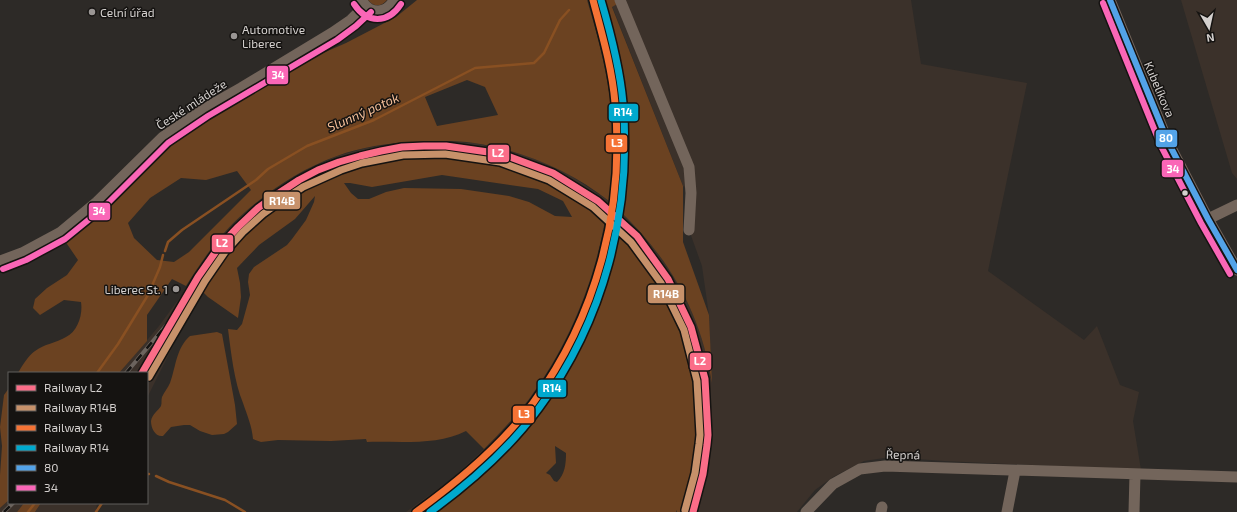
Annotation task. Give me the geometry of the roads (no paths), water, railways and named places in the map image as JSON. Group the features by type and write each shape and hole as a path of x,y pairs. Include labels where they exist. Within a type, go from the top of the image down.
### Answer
{"street":[{"name":"České mládeže","path":"0,261 22,253 61,232 98,202 162,137 204,109 332,33 351,20 363,3 372,11 380,12 390,6 394,0"},
{"path":"620,0 689,167 691,193 689,230"},
{"name":"Kubelíkova","path":"1110,0 1168,142 1208,219 1237,270"},
{"path":"1208,219 1237,205"},
{"name":"Řepná","path":"806,512 833,484 860,469 885,466 1237,477"},
{"path":"1007,512 1015,470"},
{"path":"1134,512 1135,474"}],"waterway":[{"name":"Slunný potok","path":"165,251 168,242 182,230 256,180 268,169 307,146 374,120 475,68 534,63 544,53 560,20 569,10"},
{"name":"Slunný potok","path":"98,372 118,344 148,295 160,267 163,255"},
{"path":"156,476 169,482 225,500 245,512"},
{"name":"Slunný potok","path":"28,512 34,504"},
{"path":"96,512 101,504"}],"railway":[{"path":"127,372 169,322 191,289"},
{"path":"4,512 12,504"}],"rail line":[{"name":"L3","path":"416,512 479,462 521,419 555,370 574,335 589,298 601,261 610,222 615,183 617,143 612,77 593,0"},
{"name":"R14","path":"430,512 460,489 502,451 539,408 562,374 581,339 597,302 609,263 618,224 623,184 625,144 620,77 612,38 601,0"},
{"name":"L2","path":"143,372 198,277 219,247 258,208 299,180 318,170 339,162 402,147 446,146 502,154 553,173 598,201 637,236 668,279 691,327 705,379 708,435 703,474 693,512"},
{"name":"R14B","path":"149,377 205,281 225,252 243,232 263,214 303,187 341,170 362,163 403,155 445,154 500,162 549,180 593,207 631,242 661,283 684,330 697,381 700,435 695,473 685,510"}],"place":[{"name":"Celní úřad","path":"92,12"},
{"name":"Automotive Liberec","path":"234,36"},
{"name":"Liberec St. 1","path":"176,289"}]}
